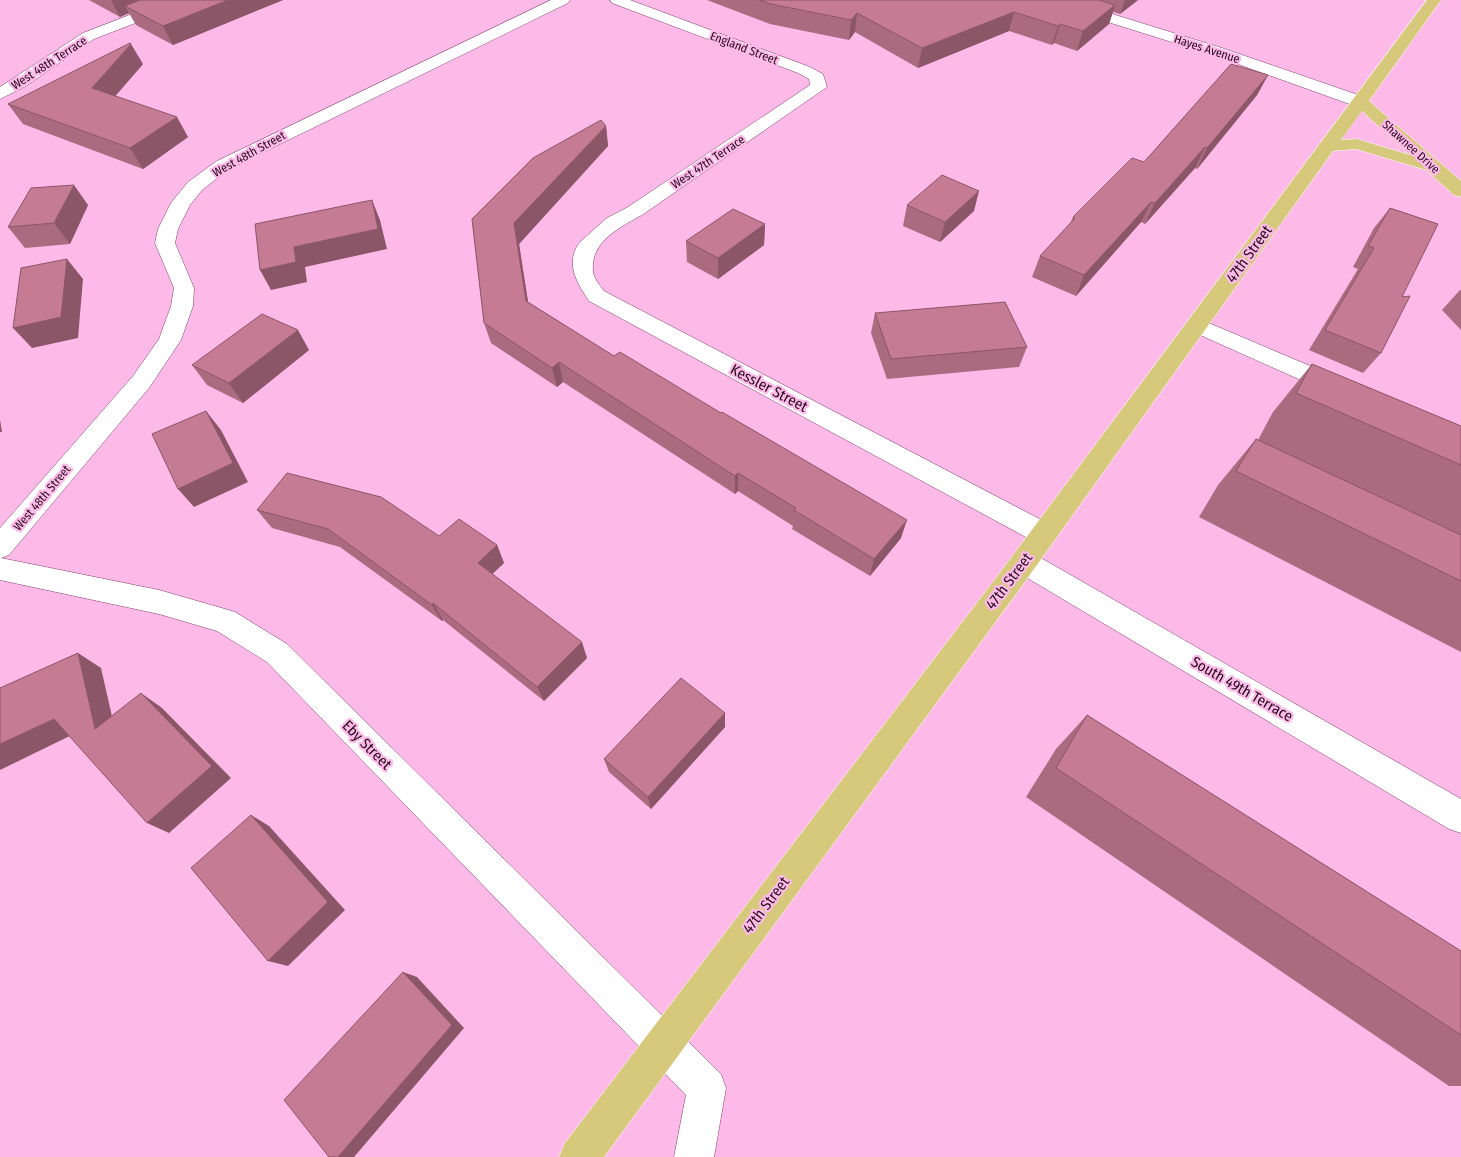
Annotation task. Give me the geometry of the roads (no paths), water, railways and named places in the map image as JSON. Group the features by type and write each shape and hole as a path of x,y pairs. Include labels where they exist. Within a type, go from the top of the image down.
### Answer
{"main road":[{"name":"47th Street","path":"579,1157 1024,562 1434,0"},
{"name":"Shawnee Drive","path":"1361,102 1461,191"},
{"path":"1327,146 1357,144 1381,150 1435,169"}],"street":[{"name":"West 48th Terrace","path":"0,94 32,76 78,42 182,0"},
{"name":"West 48th Street","path":"0,547 141,382 170,340 182,306 184,288 165,243 168,229 181,203 195,186 223,165 563,0"},
{"name":"England Street","path":"617,0 804,70 817,77 819,87 780,113"},
{"name":"Hayes Avenue","path":"1052,0 1216,51 1361,102"},
{"name":"West 47th Terrace","path":"635,212 780,113"},
{"name":"Kessler Street","path":"635,212 614,222 586,247 582,272 596,296 1044,534"},
{"path":"1197,325 1362,397"},
{"name":"South 49th Terrace","path":"1024,562 1461,817"},
{"name":"Eby Street","path":"0,569 159,602 225,621 277,653 707,1088 694,1157"}]}
